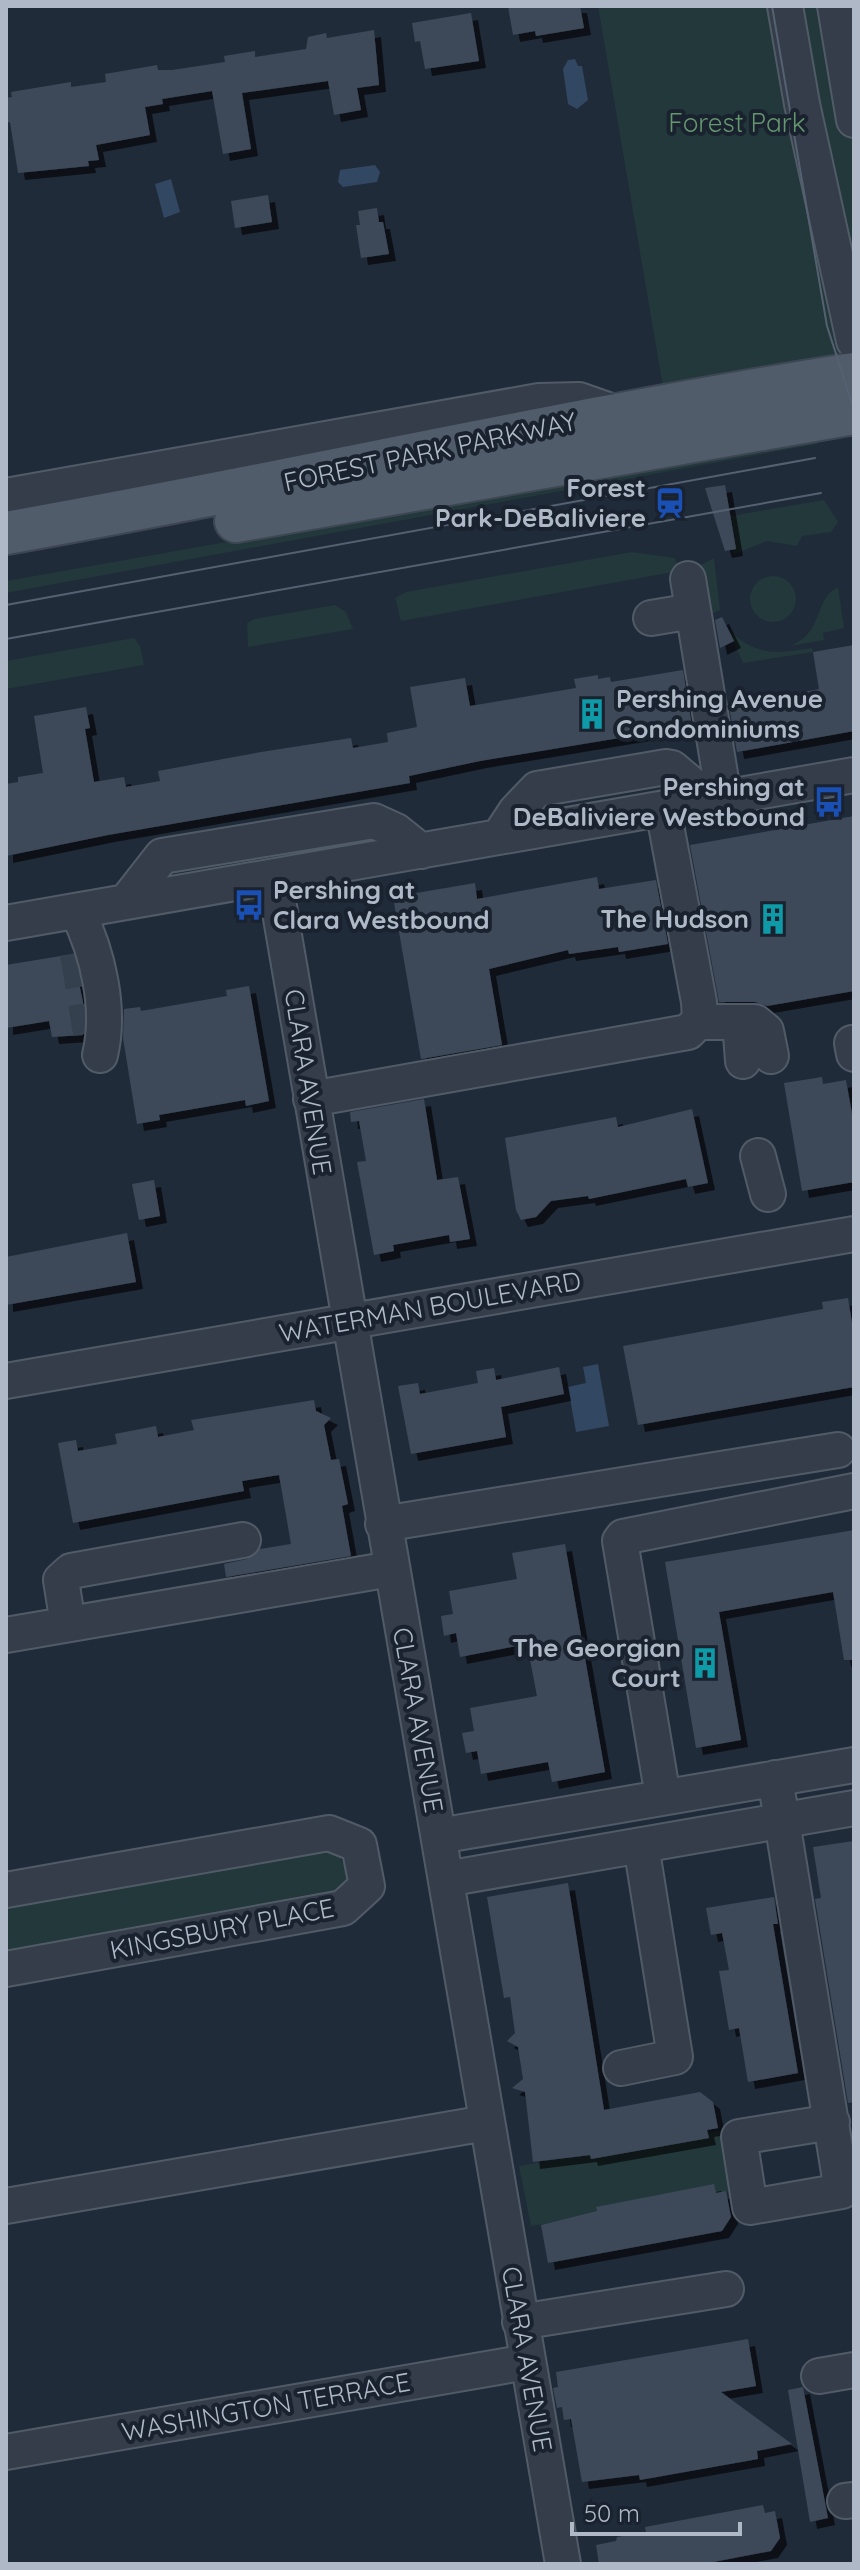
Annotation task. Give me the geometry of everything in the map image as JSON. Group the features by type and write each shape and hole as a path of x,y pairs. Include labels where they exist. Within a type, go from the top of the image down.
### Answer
{"main road":[{"name":"FOREST PARK PARKWAY","path":"6,533 254,489 619,414 854,374"},
{"name":"FOREST PARK PARKWAY","path":"6,561 854,413"}],"street":[{"path":"785,6 802,104 854,341"},
{"path":"835,6 854,120"},
{"path":"6,496 539,401 579,400 619,414"},
{"path":"651,618 691,595 717,799"},
{"path":"499,837 530,793 551,787 666,767 717,799"},
{"path":"6,923 854,775"},
{"path":"311,1099 688,1032 698,1022 699,1002 663,809"},
{"path":"126,902 162,856 374,821 396,831 421,851"},
{"name":"CLARA AVENUE","path":"274,877 563,2564"},
{"path":"77,911 77,953"},
{"path":"77,911 94,945 105,1033 100,1055 90,1033"},
{"path":"698,1022 755,1022 766,1031 757,1059"},
{"path":"758,1156 768,1194"},
{"name":"WATERMAN BOULEVARD","path":"6,1381 854,1234"},
{"path":"383,1524 838,1450"},
{"path":"663,1797 620,1541 623,1537 854,1491"},
{"path":"68,1624 61,1580 71,1571 243,1540"},
{"path":"6,1635 391,1569"},
{"path":"439,1836 854,1765"},
{"path":"775,1778 832,2122"},
{"path":"446,1879 641,1845 784,1831 854,1808"},
{"name":"KINGSBURY PLACE","path":"6,1890 329,1833 359,1845 367,1886 343,1908 6,1969"},
{"path":"621,2068 675,2057 641,1845"},
{"path":"6,2206 486,2123"},
{"path":"520,2322 726,2289"},
{"name":"WASHINGTON TERRACE","path":"6,2452 527,2362"},
{"path":"819,2376 854,2370"}],"green space":[{"name":"Forest Park","path":"598,6 854,6 854,355 663,387"},
{"path":"822,432 817,444 6,593 6,581 753,449"},
{"path":"824,500 838,522 831,532 802,536 797,546 767,541 734,554 730,516"},
{"path":"632,552 675,558 679,571 401,621 395,598 406,592"},
{"path":"714,558 720,610 704,617 695,568"},
{"path":"773,576 782,577 789,583 795,590 795,608 789,615 782,621 773,622 764,621 757,615 751,608 750,599 751,590 757,583 764,577"},
{"path":"838,587 844,628 823,633 824,640 790,646 809,633 825,599"},
{"path":"335,605 346,612 353,629 248,647 247,623 254,619"},
{"path":"728,629 747,644 767,651 812,648 813,652 743,663"},
{"path":"134,638 140,646 144,665 6,689 6,661"},
{"path":"325,1851 339,1856 348,1872 346,1889 337,1898 6,1956 6,1907"},
{"path":"719,2131 729,2191 531,2226 519,2166"}],"water":[{"path":"575,59 578,66 582,66 588,100 577,109 568,104 563,69 568,60"},
{"path":"375,165 380,172 377,182 343,187 338,182 340,170"},
{"path":"171,179 180,212 164,218 155,184"},
{"path":"598,1364 609,1426 576,1432 568,1387 586,1383 583,1367"}],"building":[{"path":"508,6 580,6 584,28 536,36 535,31 513,35"},
{"path":"471,13 479,61 425,69 420,41 415,42 412,23"},
{"path":"374,30 379,85 357,88 361,110 334,115 328,81 242,93 251,149 223,154 212,91 162,99 163,104 145,107 150,135 96,145 99,160 88,161 89,166 18,173 10,122 6,123 6,98 12,97 11,92 71,82 71,87 106,82 105,74 157,65 158,70 172,70 225,62 224,56 255,51 255,57 306,49 308,37 326,33 327,38"},
{"path":"268,195 272,222 235,228 231,201"},
{"path":"377,208 389,254 361,258 356,225 360,225 358,211"},
{"path":"725,485 736,549 725,551 705,488"},
{"path":"722,617 734,641 720,648 715,620"},
{"path":"854,645 854,731 737,752 729,706 819,689 813,652"},
{"path":"683,670 692,726 480,761 409,776 410,783 108,835 6,856 6,784 18,782 18,777 43,773 34,716 86,707 90,728 85,729 94,782 124,777 126,787 160,781 158,771 261,752 351,738 353,748 388,742 387,733 417,727 410,687 465,678 470,706 576,688 574,679 598,675 598,679 610,677 611,682"},
{"name":"The Hudson","path":"854,816 854,991 767,1006 755,1002 719,1002 690,845"},
{"path":"597,877 599,889 656,880 668,944 619,952 618,947 569,954 568,950 489,969 502,1045 421,1059 393,897 475,883 477,899"},
{"path":"73,954 83,1002 83,1035 52,1037 49,1021 6,1028 6,965"},
{"path":"249,986 269,1101 246,1106 245,1100 159,1115 160,1120 137,1124 123,1038 124,1009 140,1007 141,1011 227,996 226,990"},
{"path":"822,1077 823,1084 846,1080 854,1125 854,1182 802,1191 784,1083"},
{"path":"424,1099 437,1180 458,1177 470,1239 450,1242 449,1235 393,1245 394,1251 374,1255 357,1162 366,1161 359,1121 351,1122 350,1112"},
{"path":"692,1109 708,1183 688,1187 686,1179 589,1199 588,1196 551,1201 536,1217 521,1220 516,1210 505,1138 616,1117 618,1127"},
{"path":"154,1180 160,1216 139,1220 132,1184"},
{"path":"127,1233 136,1282 6,1305 6,1257"},
{"path":"848,1298 854,1335 854,1387 638,1425 623,1346 823,1309 822,1302"},
{"path":"559,1367 564,1394 501,1407 506,1437 411,1454 398,1386 418,1383 420,1394 478,1383 476,1371 494,1368 496,1380"},
{"path":"314,1400 316,1411 331,1418 324,1425 331,1460 339,1459 348,1504 342,1506 351,1556 226,1577 224,1564 247,1559 260,1549 291,1544 279,1475 242,1481 244,1491 73,1523 58,1443 76,1440 78,1451 117,1444 115,1434 156,1426 158,1437 194,1430 191,1420"},
{"name":"The Georgian Court","path":"854,1530 854,1660 844,1660 833,1592 719,1612 741,1740 696,1748 665,1562"},
{"path":"565,1544 605,1772 552,1782 548,1762 481,1774 477,1751 466,1753 462,1733 474,1731 470,1708 537,1696 527,1644 460,1657 456,1633 444,1636 441,1616 453,1614 449,1591 517,1579 512,1553"},
{"path":"854,1841 854,2102 848,2103 815,1899 821,1898 813,1847"},
{"path":"568,1883 604,2110 700,2092 713,2102 718,2128 707,2130 709,2138 591,2159 590,2155 533,2162 525,2092 512,2088 523,2079 518,2047 507,2041 515,2033 510,1997 504,1998 487,1897"},
{"path":"774,1897 778,1924 773,1924 798,2073 748,2082 739,2028 729,2030 719,1971 729,1970 722,1933 711,1935 706,1908"},
{"path":"714,2184 716,2193 726,2191 731,2217 722,2231 548,2263 541,2225 597,2211 596,2207"},
{"path":"748,2339 756,2386 721,2392 792,2444 757,2451 758,2459 640,2480 639,2475 582,2482 571,2419 564,2420 562,2407 557,2408 553,2388 558,2387 556,2372"},
{"path":"803,2387 828,2518 810,2522 788,2390"},
{"path":"763,2505 765,2513 775,2511 780,2538 771,2551 703,2564 599,2564 596,2545 616,2541 617,2537 646,2532 645,2527"}],"tunnel":[{"path":"77,953 90,1033"}],"tram line":[{"path":"772,6 827,326 854,410"},
{"path":"6,605 815,458"},
{"path":"6,639 821,493"}],"place":[{"name":"Forest Park-DeBaliviere","path":"670,503"},
{"name":"Pershing Avenue Condominiums","path":"592,714"},
{"name":"Pershing at DeBaliviere Westbound","path":"829,802"},
{"name":"Pershing at Clara Westbound","path":"249,905"},
{"name":"The Hudson","path":"773,919"},
{"name":"The Georgian Court","path":"705,1663"}]}
